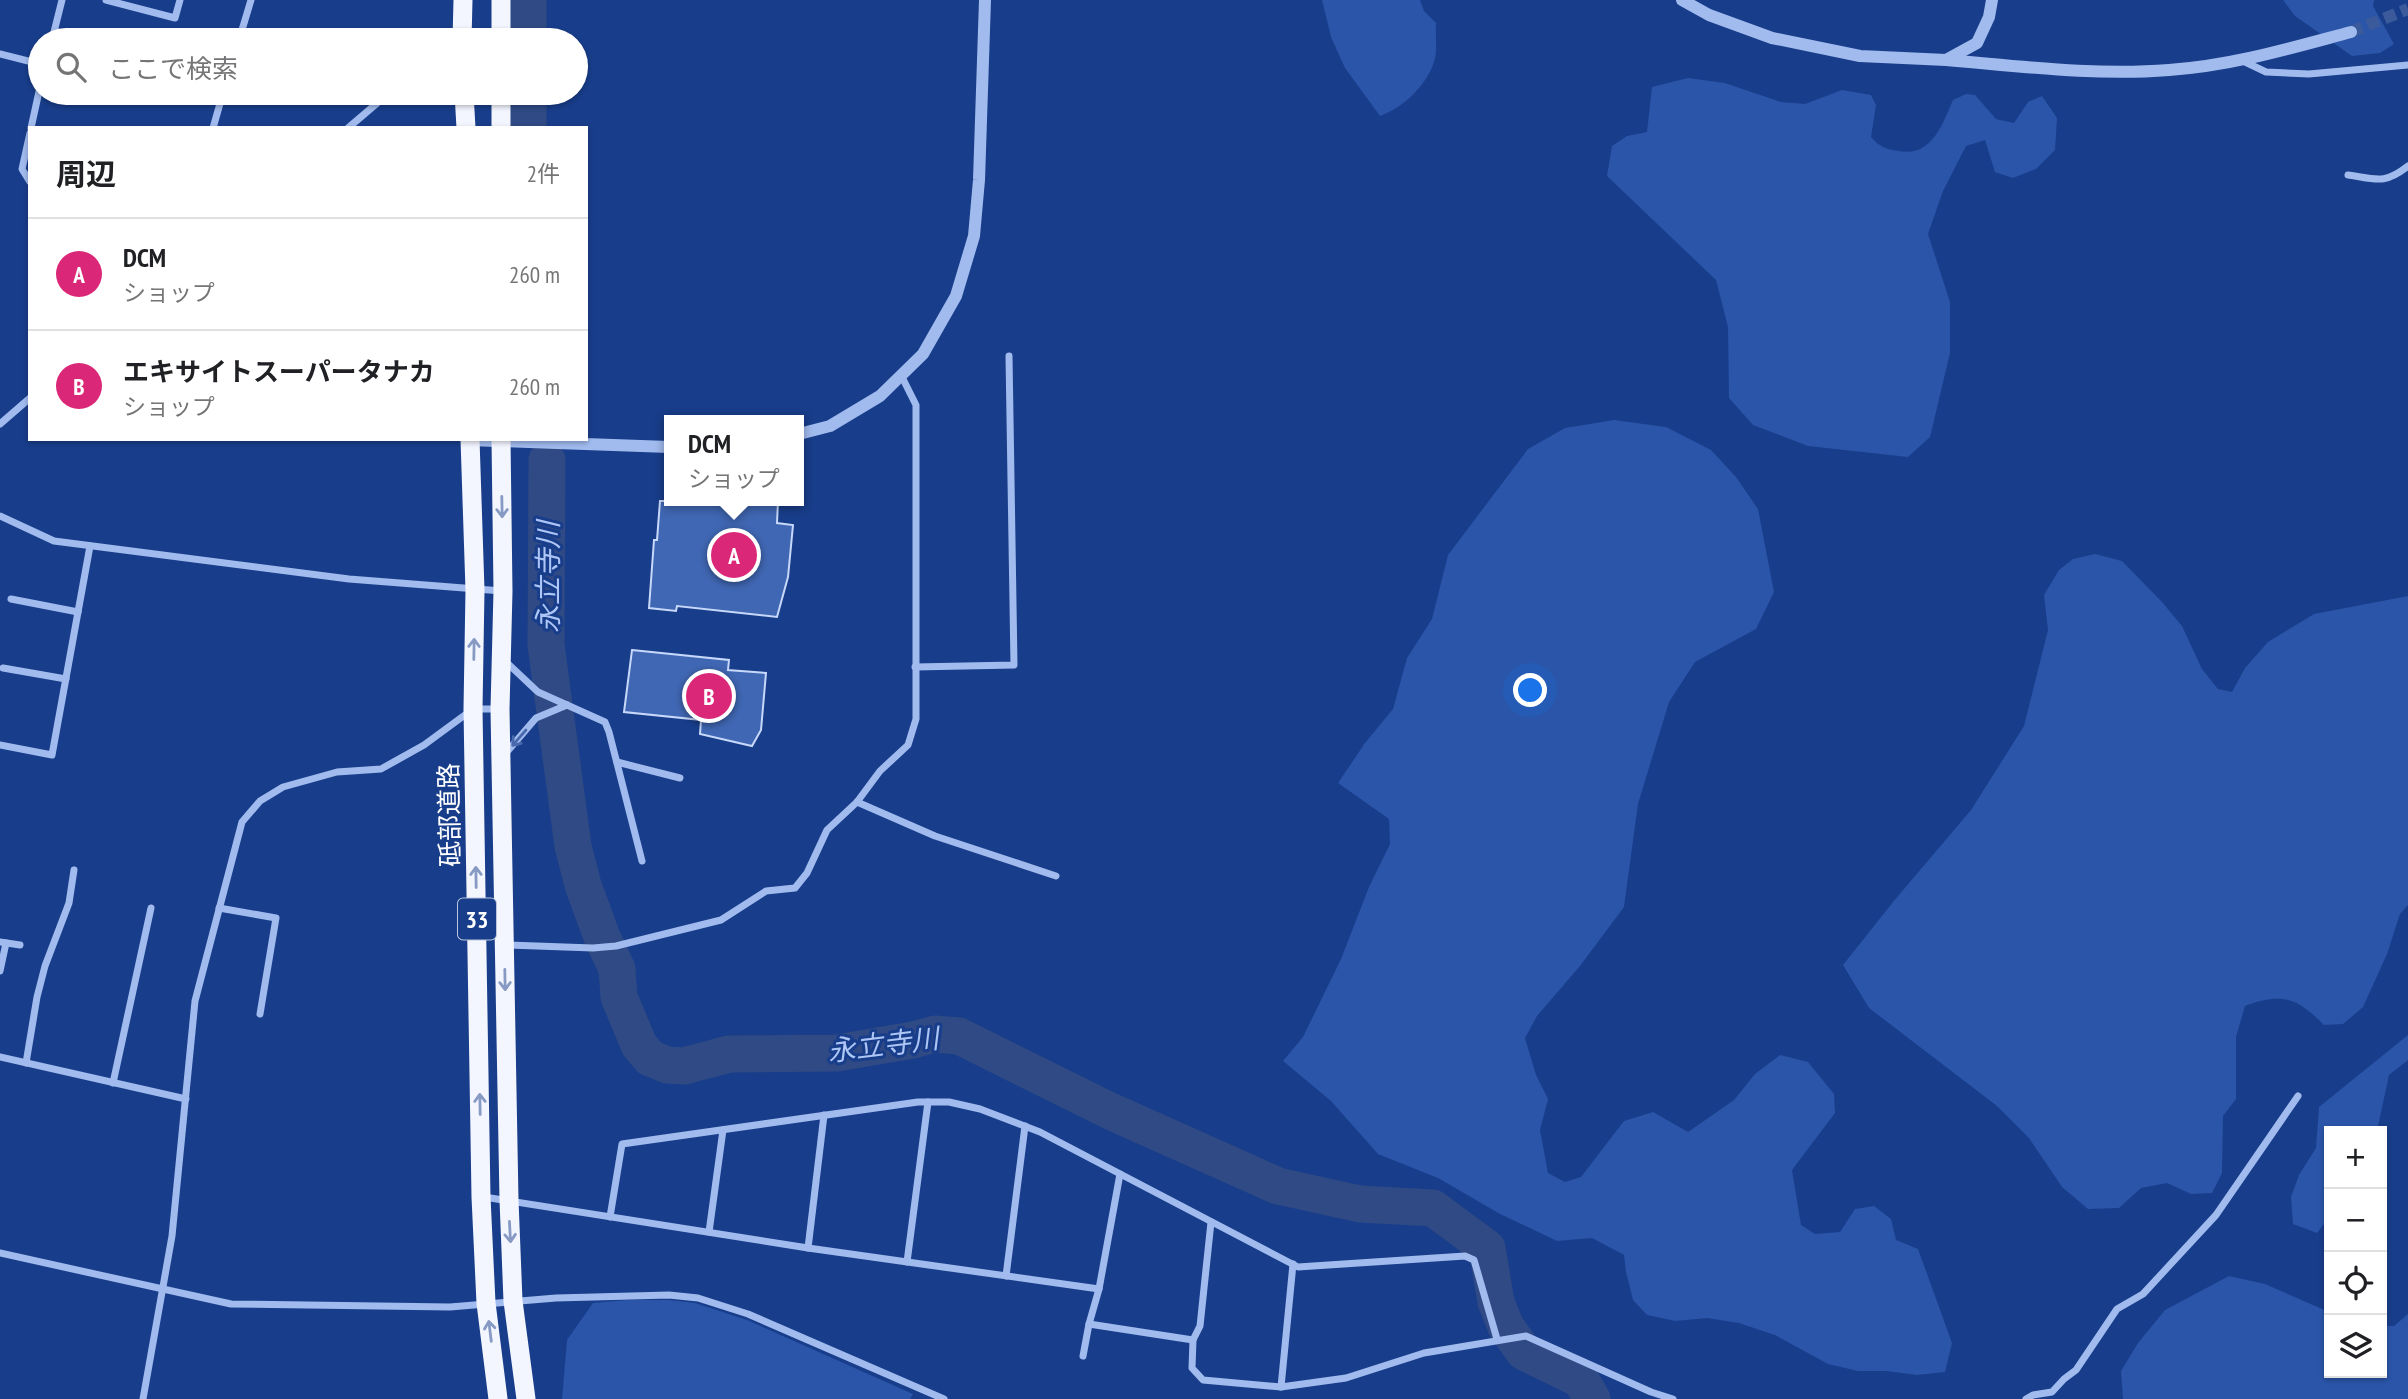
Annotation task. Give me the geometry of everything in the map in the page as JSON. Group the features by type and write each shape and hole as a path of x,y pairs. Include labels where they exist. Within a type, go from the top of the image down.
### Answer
{"highway":[{"path":"460,28 463,0"},
{"path":"501,0 501,28"},
{"path":"465,105 466,126"},
{"path":"501,105 501,126"},
{"name":"砥部道路","path":"470,441 475,590 473,709 481,1197 486,1303 498,1399"},
{"name":"砥部道路","path":"500,441 503,591 500,709 509,1200 513,1300 526,1399"}],"street":[{"path":"55,28 62,0"},
{"path":"106,0 175,18 180,0"},
{"path":"243,28 251,0"},
{"path":"804,433 830,426 880,396 923,354 956,296 974,236 979,180 985,0"},
{"path":"1682,0 1709,15 1772,38 1860,56 2085,70 2154,71 2243,60 2351,32"},
{"path":"1946,60 1977,43 1989,17 1993,0"},
{"path":"0,54 28,61"},
{"path":"2243,60 2266,72 2309,74 2408,65"},
{"path":"31,126 36,105"},
{"path":"214,126 220,105"},
{"path":"350,126 376,105"},
{"path":"28,140 22,169 28,180"},
{"path":"2348,176 2385,180 2408,166"},
{"path":"915,667 1014,665 1009,356"},
{"path":"504,945 593,948 616,946 721,920 766,891 794,888 807,873 827,830 857,802 880,771 908,745 916,719 916,405 901,375"},
{"path":"0,424 28,400"},
{"path":"542,441 664,447"},
{"path":"0,516 54,541 349,579 503,591"},
{"path":"0,745 52,755 90,546"},
{"path":"11,599 78,612"},
{"path":"501,658 538,691 604,722 642,861"},
{"path":"3,668 66,679"},
{"path":"501,758 536,718 567,705"},
{"path":"143,1399 164,1291 180,1171 195,1001 243,822 260,801 283,787 337,772 381,769 424,746 473,709 500,709"},
{"path":"617,762 680,778"},
{"path":"857,802 935,836 1056,876"},
{"path":"26,1063 37,997 45,966 69,903 74,870"},
{"path":"113,1083 151,908"},
{"path":"219,908 276,918 260,1014"},
{"path":"0,971 3,942 20,945"},
{"path":"0,1057 186,1099"},
{"path":"2026,1399 2052,1392 2076,1370 2117,1309 2143,1294 2216,1215 2298,1096"},
{"path":"610,1217 622,1144 824,1115 928,1102 949,1102 980,1109 1025,1126 1298,1267 1465,1256 1474,1261 1501,1339"},
{"path":"907,1262 928,1102"},
{"path":"808,1248 824,1115"},
{"path":"1006,1276 1025,1126"},
{"path":"709,1232 723,1129"},
{"path":"1083,1356 1121,1174"},
{"path":"481,1197 808,1248 1099,1289"},
{"path":"1211,1222 1200,1326 1194,1340 1192,1368 1203,1380 1281,1387 1346,1378 1424,1353 1526,1335 1672,1399"},
{"path":"0,1253 231,1304 450,1307 513,1300 669,1295 698,1298 748,1314 944,1399"},
{"path":"1281,1387 1293,1264"},
{"path":"1089,1324 1194,1340"},
{"path":"2052,1392 2058,1399"}],"shaded area":[{"path":"1322,0 1420,0 1424,11 1436,23 1435,58 1419,88 1405,102 1380,116 1345,68 1331,37"},
{"path":"2283,0 2374,0 2373,6 2394,44 2380,53 2352,56 2295,16"},
{"path":"1688,78 1725,83 1781,102 1805,104 1842,90 1871,95 1876,105 1871,137 1883,147 1899,151 1910,152 1928,144 1940,129 1953,100 1966,94 1975,95 1996,119 2014,123 2028,102 2042,96 2057,118 2055,150 2036,169 2013,178 1995,172 1985,140 1966,146 1943,191 1928,234 1950,302 1950,353 1930,437 1908,457 1808,446 1753,425 1729,398 1728,327 1716,280 1607,176 1612,146 1627,136 1647,132 1652,87"},
{"path":"1614,420 1666,427 1711,450 1736,477 1758,509 1774,592 1756,629 1695,662 1669,702 1638,804 1624,907 1580,966 1537,1016 1525,1038 1536,1075 1548,1099 1540,1130 1548,1173 1565,1182 1581,1177 1624,1121 1653,1112 1688,1132 1734,1100 1755,1074 1780,1055 1808,1062 1834,1094 1835,1113 1792,1170 1801,1225 1815,1234 1840,1232 1855,1209 1874,1206 1891,1219 1896,1240 1918,1249 1952,1343 1945,1372 1917,1375 1858,1371 1828,1364 1775,1335 1739,1323 1707,1318 1675,1321 1647,1315 1633,1300 1624,1255 1592,1238 1557,1241 1500,1214 1438,1178 1378,1154 1331,1101 1283,1061 1303,1037 1341,959 1369,887 1390,844 1389,819 1338,783 1365,743 1393,709 1407,658 1432,619 1448,555 1528,449 1565,428"},
{"path":"2095,554 2122,561 2182,626 2202,669 2218,689 2232,692 2245,668 2268,642 2314,614 2408,596 2408,905 2400,914 2387,954 2363,1007 2343,1024 2324,1025 2297,1003 2288,1000 2269,999 2245,1006 2236,1037 2236,1099 2223,1116 2222,1173 2212,1193 2191,1194 2167,1183 2141,1188 2119,1208 2088,1209 2062,1187 2029,1138 1997,1106 1869,1008 1843,965 1971,810 2024,726 2048,630 2044,595 2059,570 2073,559"},
{"path":"2408,1035 2408,1060 2389,1075 2378,1126 2324,1126 2324,1224 2317,1233 2293,1224 2291,1197 2299,1175 2316,1148 2319,1107"},
{"path":"2229,1276 2265,1284 2324,1310 2324,1378 2387,1378 2387,1326 2394,1326 2408,1314 2408,1399 2123,1399 2121,1371 2138,1343 2165,1310"},
{"path":"627,1300 695,1303 747,1320 913,1394 910,1399 562,1399 567,1340 593,1303"}],"building":[{"path":"660,501 664,501 664,506 778,506 777,523 793,525 788,577 777,617 677,606 676,611 649,608 654,540 657,540"},
{"path":"632,650 729,660 728,670 766,673 761,730 752,746 700,734 701,720 624,712"}],"waterway":[{"name":"永立寺川","path":"528,0 528,28"},
{"name":"永立寺川","path":"528,105 528,126"},
{"name":"永立寺川","path":"547,460 546,645 573,846 583,885 617,969 619,997 639,1045 650,1058 667,1065 684,1066 729,1054 837,1053 935,1034 959,1036 1110,1111 1278,1186 1360,1204 1433,1208 1487,1248 1496,1302 1506,1327 1524,1352 1581,1380 1592,1399"}],"tunnel":[{"path":"2351,32 2408,9"}],"place":[{"name":"DCM","path":"734,555"},
{"name":"エキサイトスーパータナカ","path":"709,696"}]}
